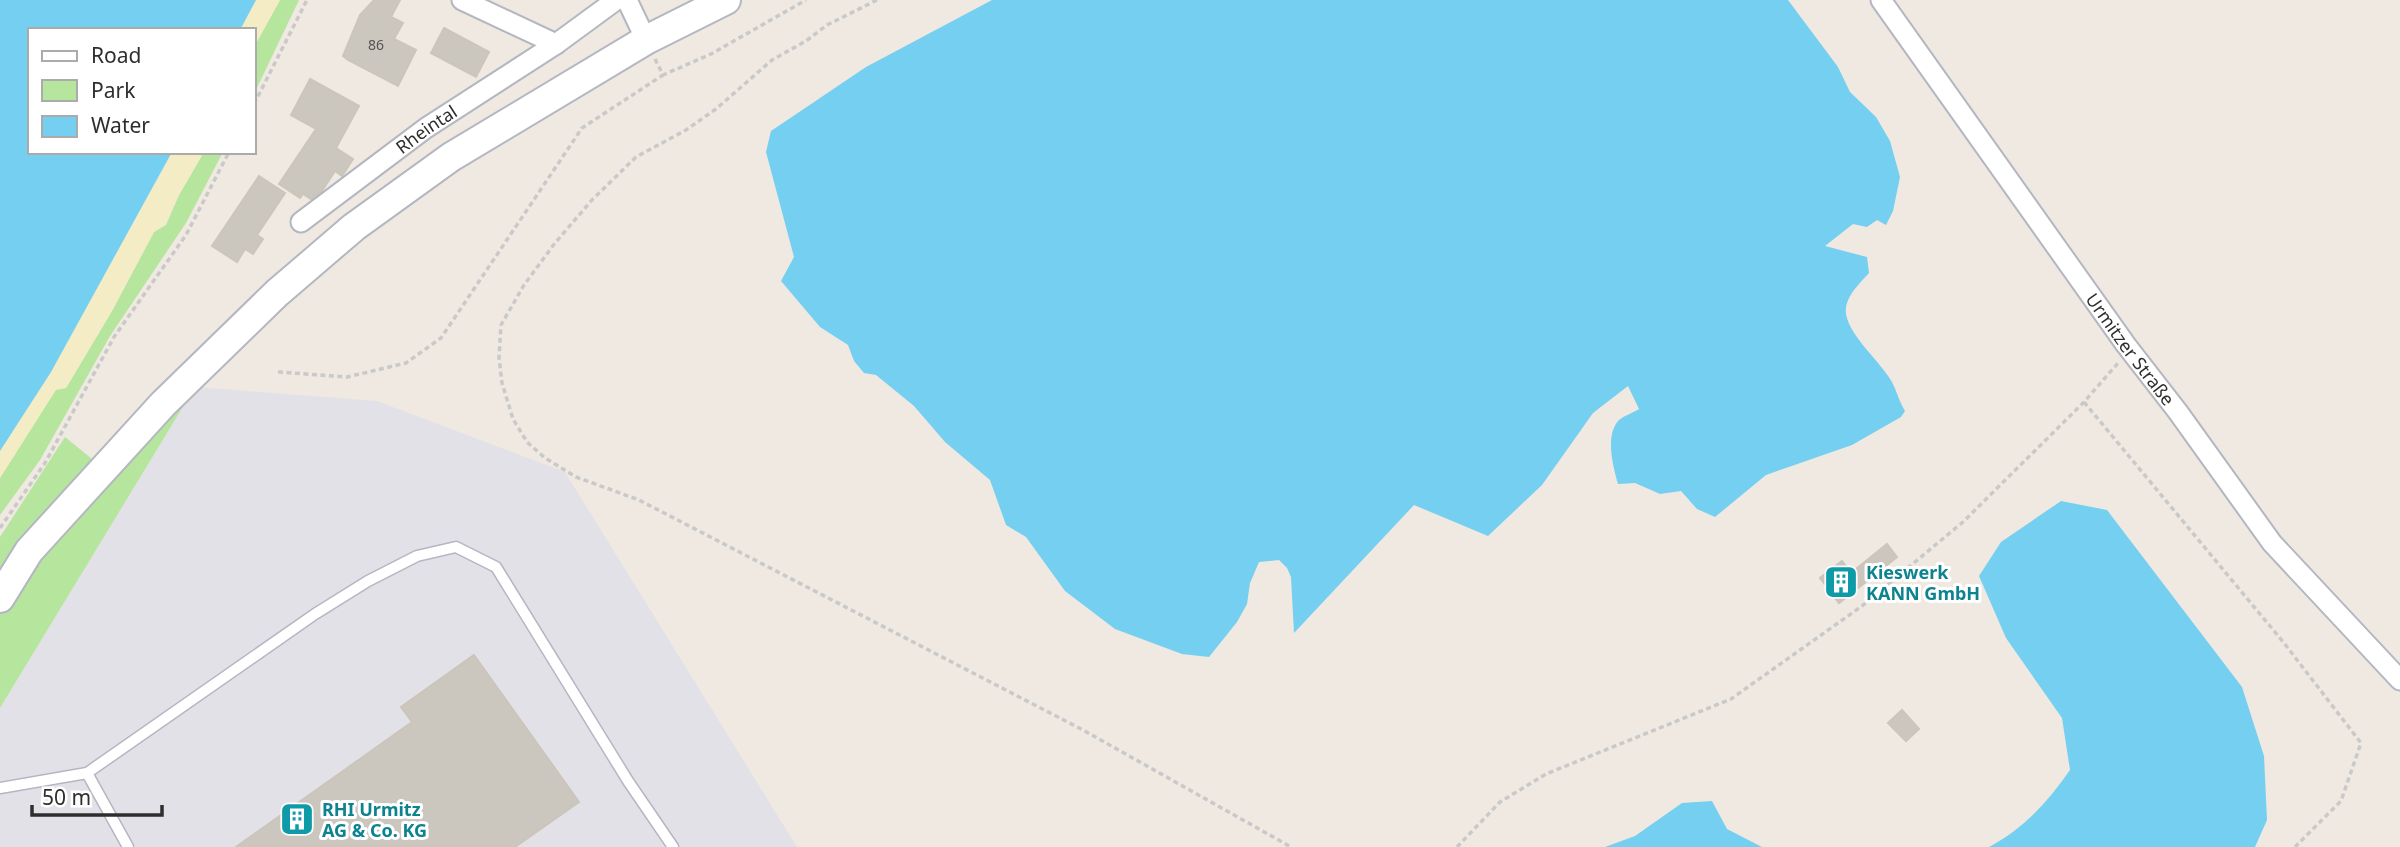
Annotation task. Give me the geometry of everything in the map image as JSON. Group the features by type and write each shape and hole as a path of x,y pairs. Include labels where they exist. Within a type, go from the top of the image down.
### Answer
{"street":[{"path":"462,0 556,44"},
{"name":"Rheintal","path":"301,222 426,128 556,44 616,0"},
{"path":"627,0 646,40"},
{"path":"0,598 29,551 163,404 296,277 354,227 451,157 646,40 726,0"},
{"name":"Urmitzer Straße","path":"1881,0 2126,345 2272,543 2400,680"}],"lane":[{"path":"0,788 87,773 315,614 368,581 417,556 456,547 496,567 628,781 673,847"},
{"path":"87,773 128,847"}],"path":[{"path":"256,99 307,0"},
{"path":"278,372 347,377 406,363 441,338 582,128 663,75 711,54 806,0"},
{"path":"877,0 827,25 806,41 772,60 716,109 686,130 636,157 584,209 524,285 501,325 499,358 502,383 513,419 527,442 545,458 576,477 639,500 1083,730 1291,847"},
{"path":"646,40 663,75"},
{"path":"0,528 45,463 114,337 186,235 228,154"},
{"path":"1457,847 1500,802 1546,774 1731,699 1840,622 1923,558 1963,522 2084,402 2117,365 2126,345"},
{"path":"2084,402 2284,643 2361,743 2341,801 2295,847"}],"shaded area":[{"path":"195,387 377,401 565,472 797,847 0,847 0,708"}],"green space":[{"path":"280,0 299,0 256,90 256,43"},
{"path":"203,154 222,154 186,223 110,336 40,460 0,515 0,478 56,389 66,388 112,311 154,232 166,225 179,195"},
{"path":"195,387 0,708 0,609 34,557"},
{"path":"65,437 92,459 21,546 0,577 0,537"}],"sand":[{"path":"256,0 280,0 256,43 256,28 241,28"},
{"path":"171,154 203,154 165,225 154,232 112,311 66,388 56,390 0,478 0,451 51,372"}],"water":[{"path":"0,0 256,0 241,28 28,28 28,154 171,154 51,372 0,451"},
{"path":"992,0 1788,0 1838,67 1850,92 1876,117 1890,141 1900,177 1893,211 1886,225 1877,220 1867,227 1853,224 1825,246 1867,257 1869,273 1847,302 1846,314 1859,340 1892,382 1905,411 1901,417 1852,445 1766,475 1715,517 1697,509 1681,491 1660,494 1635,483 1618,484 1611,452 1612,435 1618,421 1639,409 1628,386 1593,413 1542,485 1488,536 1414,505 1294,633 1291,577 1279,560 1259,562 1250,583 1247,604 1237,622 1209,657 1182,654 1115,629 1065,591 1026,537 1006,525 990,480 945,442 914,406 876,375 864,373 854,361 848,345 820,327 781,281 794,257 766,152 771,131 866,67"},
{"path":"2061,501 2107,510 2242,687 2264,756 2267,820 2255,847 1989,847 2034,814 2070,770 2062,718 2006,638 1979,576 2001,542"},
{"path":"1712,801 1727,829 1762,847 1605,847 1635,836 1682,803"}],"building":[{"path":"374,0 400,0 391,17 403,23 394,39 416,50 398,86 343,56 360,15"},
{"path":"444,28 489,52 476,77 431,53"},
{"path":"310,79 359,106 336,148 353,159 342,176 335,171 322,191 311,199 303,194 300,198 279,184 316,129 291,115"},
{"path":"259,176 285,193 257,235 263,239 253,254 245,249 237,262 212,246"},
{"path":"1887,544 1897,557 1839,603 1820,578 1842,561 1851,573"},
{"path":"474,655 579,802 515,847 236,847 412,722 401,707"},
{"path":"1902,710 1919,729 1906,741 1888,723"}],"place":[{"name":"Kieswerk KANN GmbH","path":"1841,582"},
{"name":"RHI Urmitz AG & Co. KG","path":"297,819"}]}
